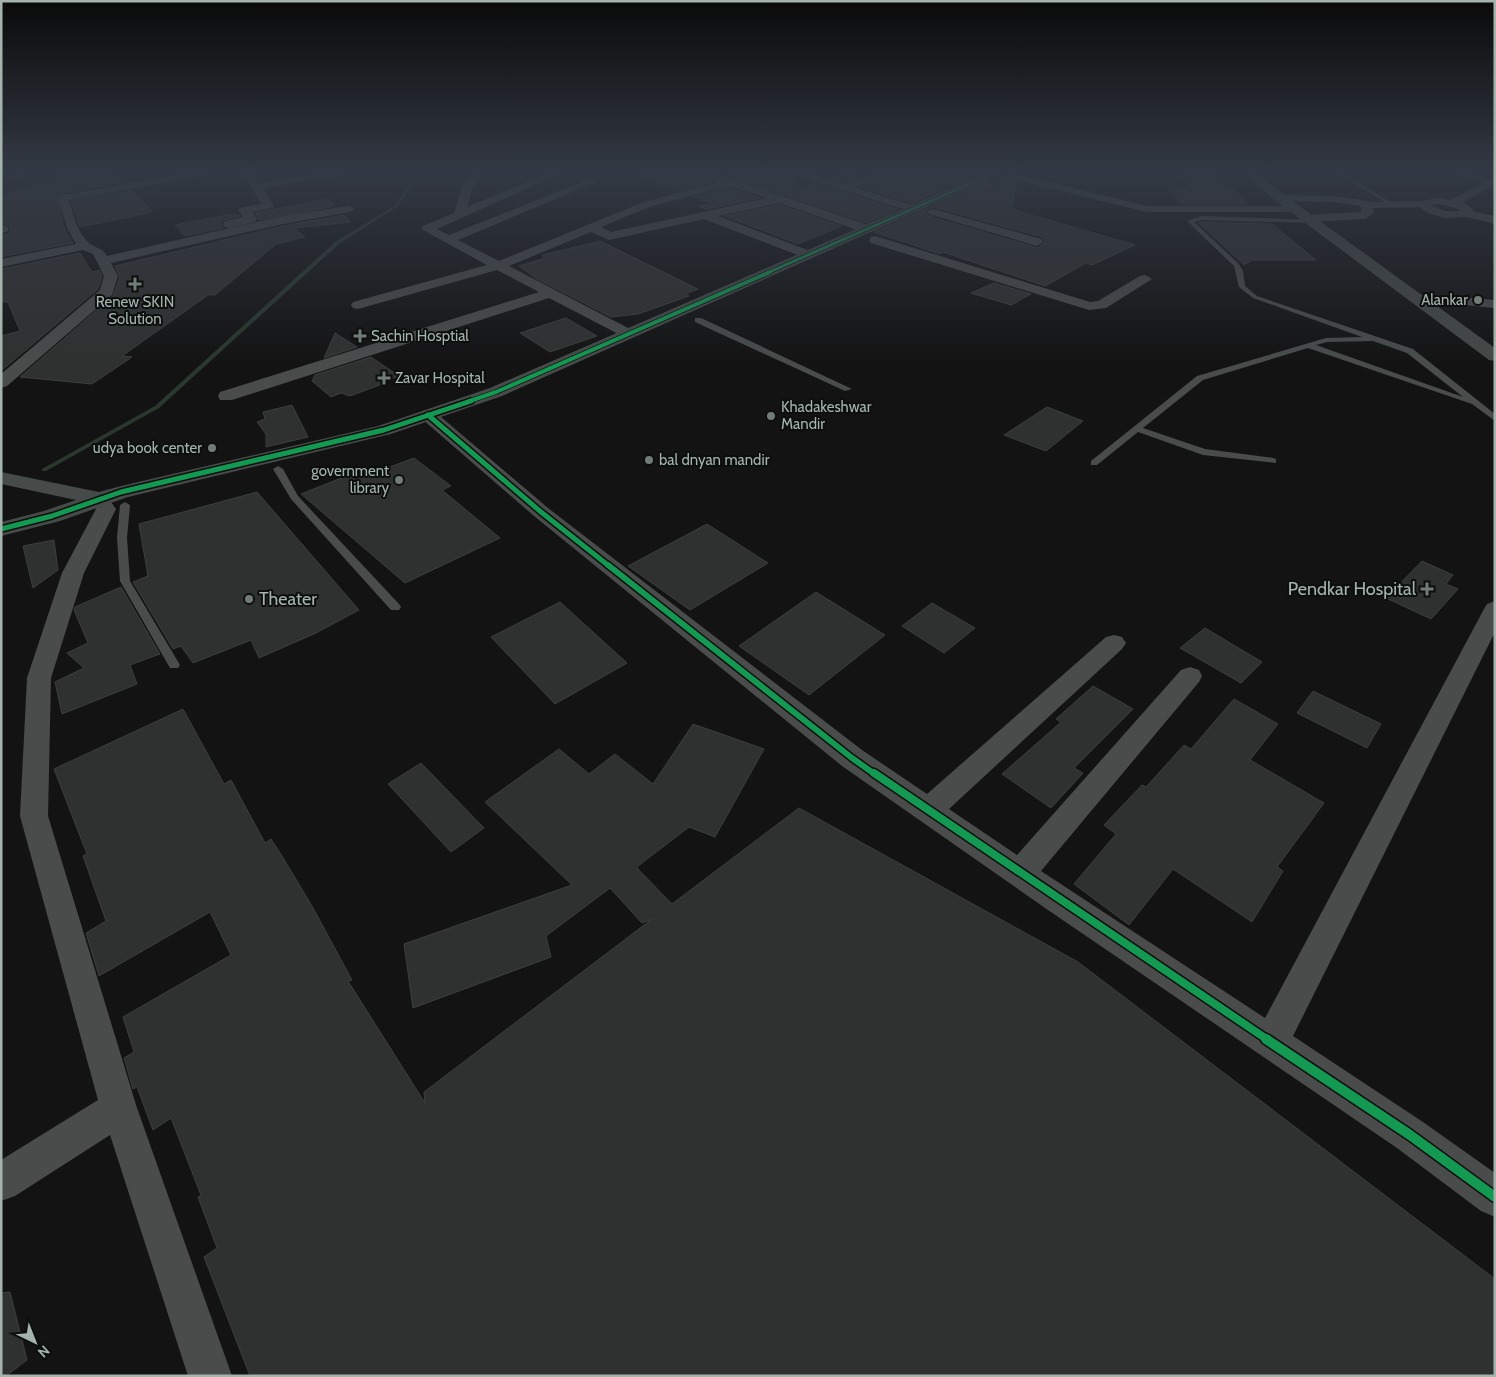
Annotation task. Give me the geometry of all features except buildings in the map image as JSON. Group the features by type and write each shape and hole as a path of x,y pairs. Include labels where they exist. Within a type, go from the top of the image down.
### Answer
{"main road":[{"path":"1332,235 1495,356"},
{"path":"1445,297 1472,316"}],"street":[{"path":"1,383 107,292 111,276 94,253 72,235"},
{"path":"94,253 176,235"},
{"path":"1,263 94,253 196,235"},
{"path":"439,235 629,334"},
{"path":"448,240 460,235"},
{"path":"358,305 498,266 571,235"},
{"path":"758,235 808,255"},
{"path":"1,529 52,516 278,469 409,437 435,421 496,392 808,255 868,235"},
{"path":"1,478 110,505 213,470 384,430 488,410 698,320 869,235"},
{"path":"876,235 1089,306 1101,305 1145,279"},
{"path":"1014,235 1037,242"},
{"path":"226,396 551,293"},
{"path":"1445,297 1495,304"},
{"path":"435,421 541,512 852,758 1020,874 1410,1135 1495,1197"},
{"path":"110,505 73,573 39,678 34,816 119,1108 210,1376"},
{"path":"1271,1042 1494,614"},
{"path":"929,810 1114,643"},
{"path":"1020,874 1190,676"},
{"path":"1,1182 119,1108"}],"lane":[{"path":"1204,235 1237,265 1240,271 1242,287 1247,292 1268,302 1380,339 1416,355 1495,418"},
{"path":"698,320 848,389"},
{"path":"1321,320 1326,340"},
{"path":"1094,463 1200,378 1326,340 1380,339"},
{"path":"1308,345 1479,406"},
{"path":"1136,428 1203,452 1274,461"},
{"path":"278,469 294,497 395,607"},
{"path":"110,505 122,538 125,581 174,665"}],"waterway":[{"path":"44,470 157,407 337,243 349,235"}],"cycle path":[{"path":"1,529 52,516 121,492 384,430 496,392 853,235"},
{"path":"428,415 541,512 852,758 1059,900 1410,1135 1495,1197"}],"place":[{"name":"Renew SKIN Solution","path":"135,284"},
{"name":"Alankar","path":"1478,300"},
{"name":"Sachin Hosptial","path":"360,336"},
{"name":"Zavar Hospital","path":"384,378"},
{"name":"Khadakeshwar Mandir","path":"771,416"},
{"name":"udya book center","path":"212,448"},
{"name":"bal dnyan mandir","path":"649,460"},
{"name":"government library","path":"399,480"},
{"name":"Pendkar Hospital","path":"1427,589"},
{"name":"Theater","path":"249,599"}]}
